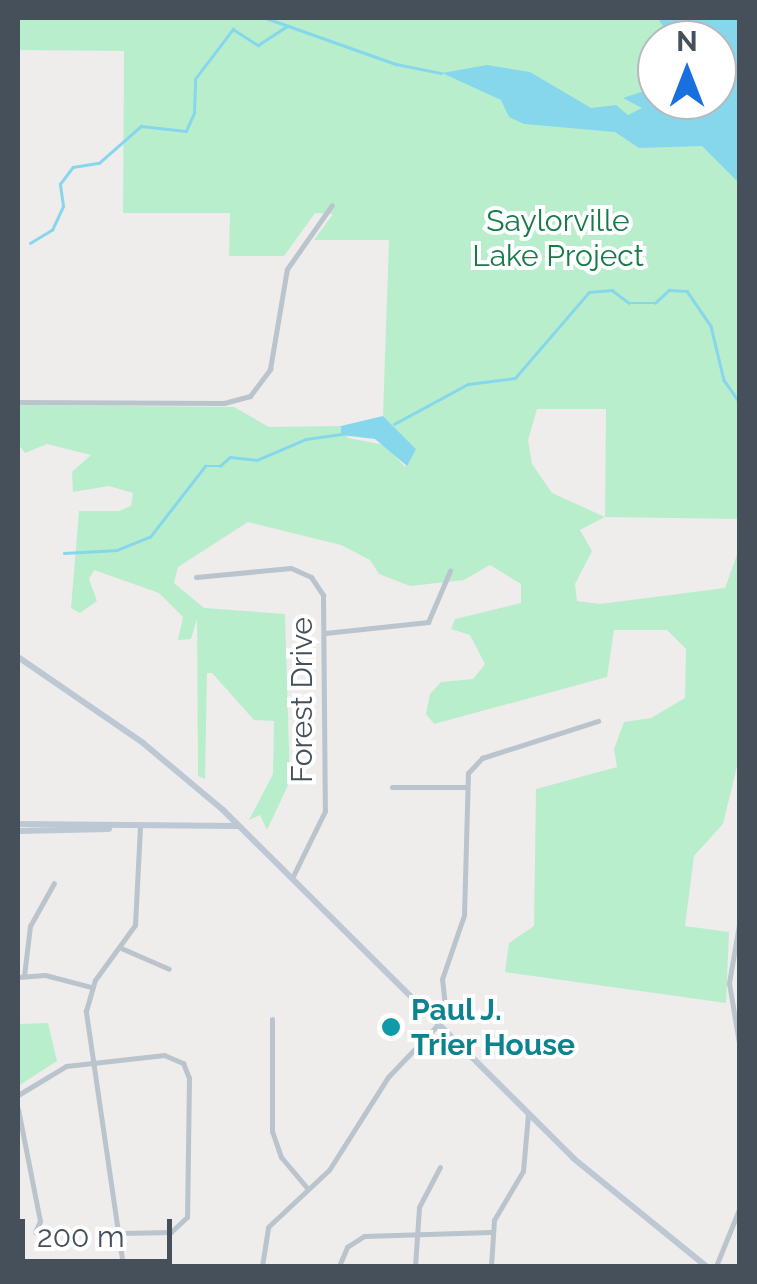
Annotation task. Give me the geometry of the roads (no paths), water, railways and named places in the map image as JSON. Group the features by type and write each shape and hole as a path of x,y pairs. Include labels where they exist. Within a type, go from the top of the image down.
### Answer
{"main road":[{"path":"18,657 143,743 240,826 628,1208 706,1266"},
{"path":"18,828 240,826"}],"street":[{"path":"18,402 224,402 250,396 266,378 282,282 332,205"},
{"name":"Forest Drive","path":"196,577 298,570 323,595 324,818 292,878"},
{"path":"326,633 428,622 450,571"},
{"path":"262,1266 268,1227 344,1152 395,1068 439,1024 448,1008 443,973 464,914 468,773 482,758 598,721"},
{"path":"392,787 466,788"},
{"path":"123,1266 122,1233 86,1023 91,987 121,948 137,917 140,826"},
{"path":"54,883 30,926 21,976 91,987"},
{"path":"740,919 729,983 739,1043 740,1109"},
{"path":"121,948 169,969"},
{"path":"272,1019 272,1131 281,1157 308,1189"},
{"path":"18,1095 49,1070 92,1061 169,1055 188,1072 187,1217 170,1232 122,1233"},
{"path":"18,1109 40,1220 35,1232"},
{"path":"491,1266 491,1232 522,1172 529,1114"},
{"path":"415,1266 415,1234 422,1196 440,1167"},
{"path":"716,1266 740,1207"},
{"path":"339,1266 352,1242 375,1235 491,1232"}],"water":[{"path":"738,19 739,183 702,146 639,148 615,132 524,124 509,117 501,100 442,73 487,65 530,72 591,108 616,105 628,115 637,110 637,120 737,120 737,20 659,20"},
{"path":"637,93 637,105 623,98"},
{"path":"383,416 416,449 407,466 375,439 341,435 341,426"}],"waterway":[{"path":"266,18 396,64 441,73"},
{"path":"30,243 52,230 63,206 60,184 73,167 99,163 141,126 186,131 194,113 195,79 233,29 258,45 287,26"},
{"path":"394,424 468,384 515,378 589,292 612,290 629,303 655,303 669,290 687,291 711,326 724,380 740,403"},
{"path":"64,553 117,550 150,537 205,466 220,466 230,457 257,460 306,439 343,434"}],"place":[{"name":"Paul J. Trier House","path":"391,1027"}],"park label":[{"name":"Saylorville Lake Project","path":"558,238"}]}
